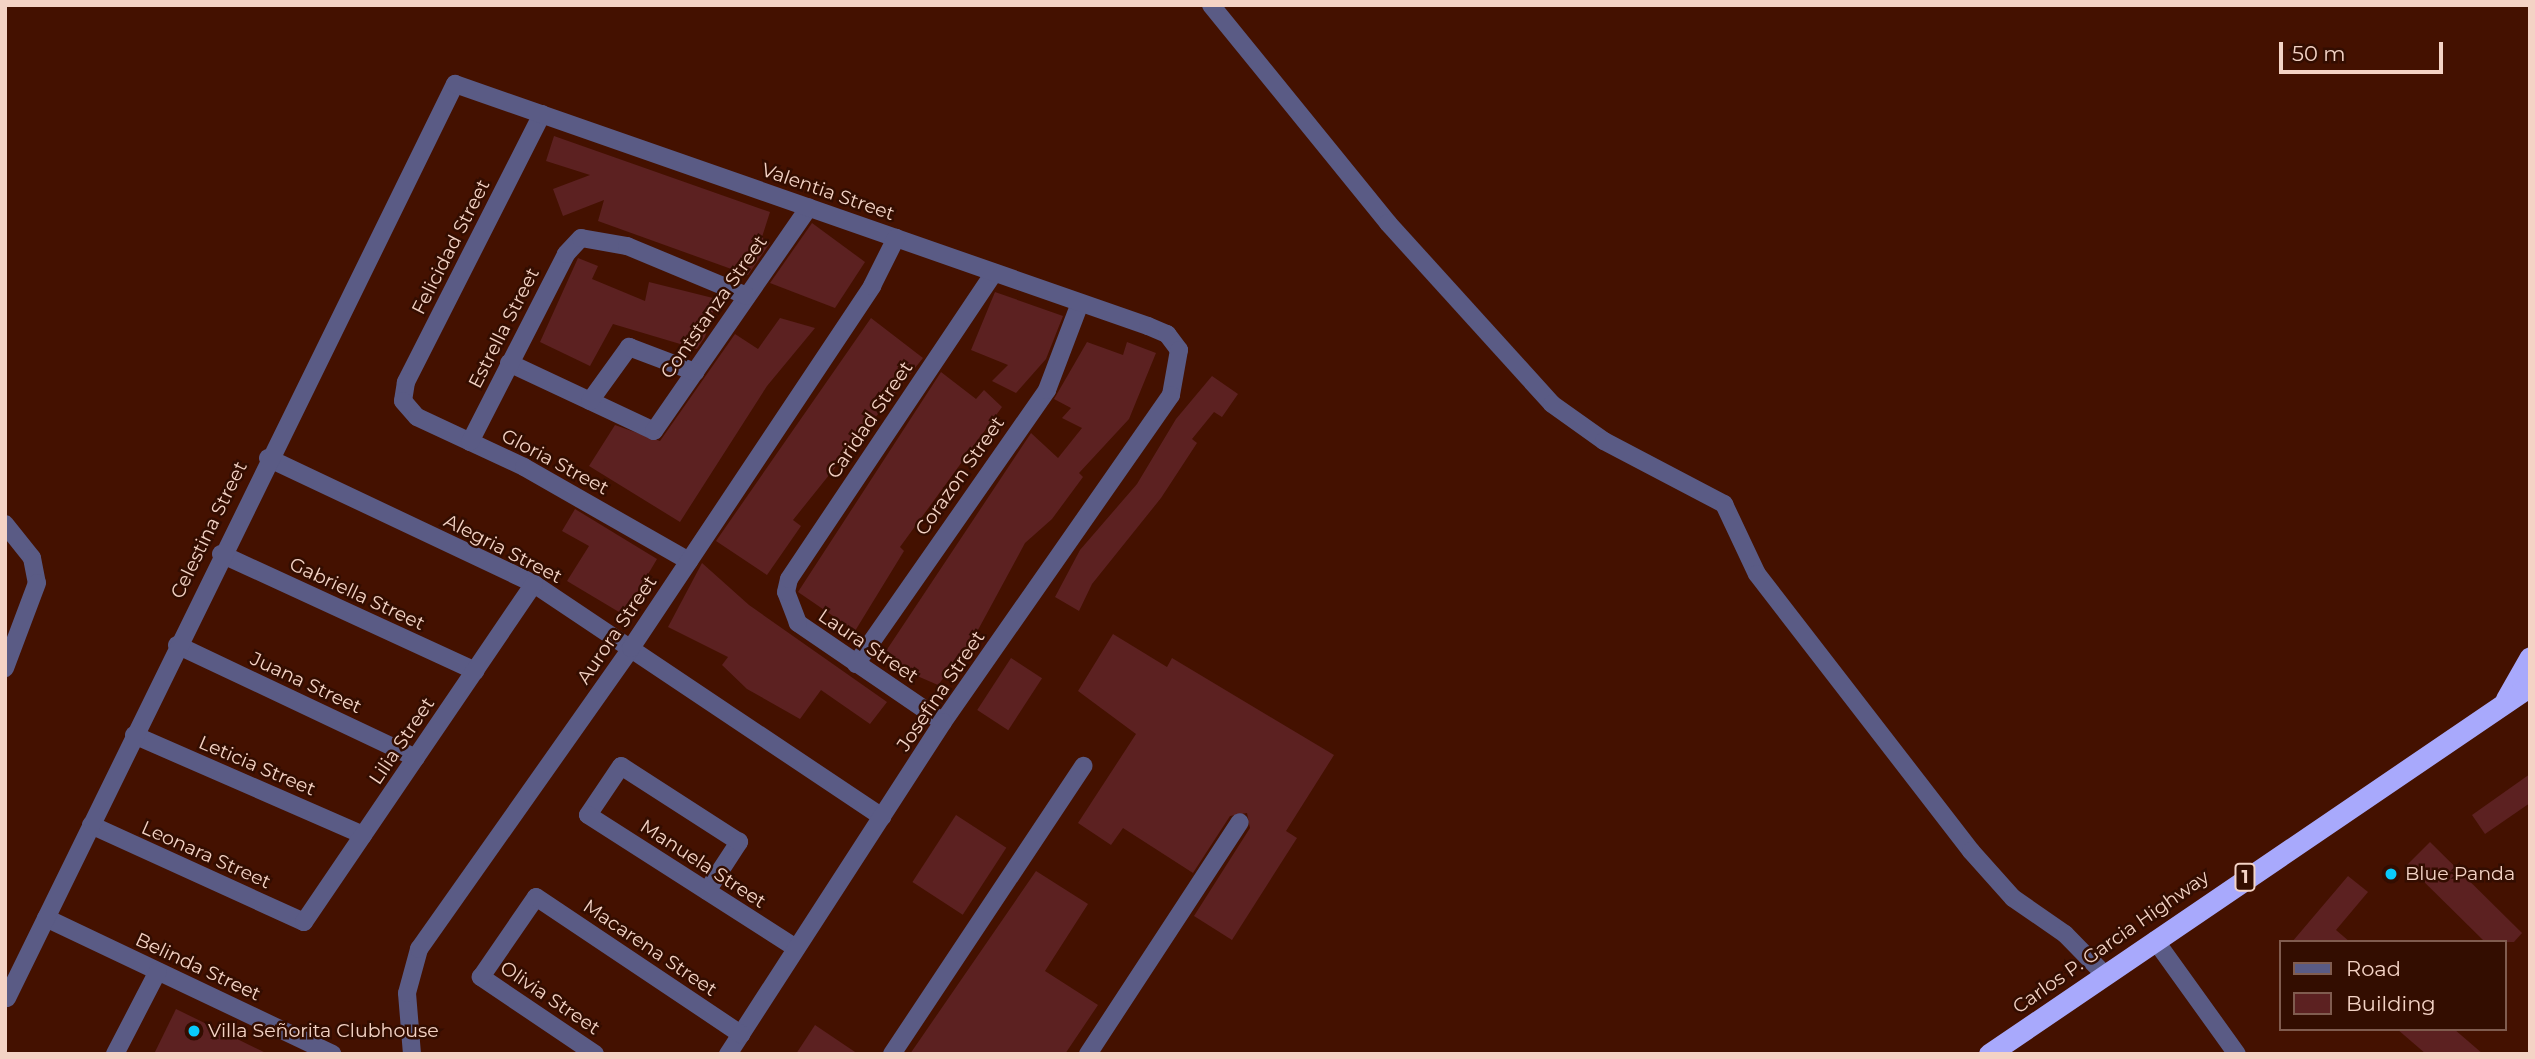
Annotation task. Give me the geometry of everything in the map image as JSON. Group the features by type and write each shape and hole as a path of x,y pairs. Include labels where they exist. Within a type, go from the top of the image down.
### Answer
{"highway":[{"name":"Carlos P. Garcia Highway","path":"2503,704 2530,657"},
{"name":"Carlos P. Garcia Highway","path":"1989,1054 2530,686"},
{"name":"Carlos P. Garcia Highway","path":"2503,704 2530,700"}],"street":[{"path":"1211,5 1388,223 1552,404 1615,447 1724,504 1757,574 1971,851 2013,898 2079,946 2104,974"},
{"name":"Valentia Street","path":"455,84 1167,334 1179,351"},
{"name":"Celestina Street","path":"7,998 268,458 455,84"},
{"name":"Felicidad Street","path":"403,401 406,382 542,114"},
{"name":"Contstanza Street","path":"590,401 654,431 808,207"},
{"name":"Estrella Street","path":"470,442 566,254 581,238 627,246 747,296"},
{"name":"Aurora Street","path":"412,1054 407,993 419,949 631,648 873,286 896,238"},
{"name":"Caridad Street","path":"786,592 789,579 994,273"},
{"name":"Corazon Street","path":"856,664 1047,390 1080,303"},
{"path":"509,363 590,401 629,347 695,372"},
{"name":"Josefina Street","path":"728,1054 943,722 1171,395 1179,351"},
{"name":"Gloria Street","path":"403,401 417,417 470,442 689,561"},
{"name":"Alegria Street","path":"268,458 534,584 882,817"},
{"path":"5,524 32,558 37,583 5,668"},
{"name":"Gabriella Street","path":"221,554 475,671"},
{"name":"Lilia Street","path":"304,922 534,584"},
{"name":"Laura Street","path":"786,592 798,623 943,722"},
{"name":"Juana Street","path":"177,645 416,758"},
{"name":"Leticia Street","path":"134,736 363,835"},
{"name":"Manuela Street","path":"707,891 739,842 621,766 588,815 796,948"},
{"path":"892,1054 1083,766"},
{"path":"1088,1054 1240,822"},
{"name":"Leonara Street","path":"91,825 304,922"},
{"name":"Macarena Street","path":"481,977 536,897 741,1034"},
{"name":"Belinda Street","path":"46,918 158,971 310,1049 332,1054"},
{"path":"2155,940 2237,1054"},
{"path":"115,1054 158,971"},
{"name":"Olivia Street","path":"481,977 595,1054"}],"building":[{"path":"554,136 770,212 762,237 770,243 748,275 598,221 604,200 563,216 553,189 590,175 546,161"},
{"path":"812,223 865,262 835,308 770,283"},
{"path":"578,258 598,266 592,279 645,301 649,282 717,299 705,337 697,349 613,324 590,366 540,342"},
{"path":"995,292 1063,316 1046,359 1016,393 992,381 1008,365 971,350"},
{"path":"780,318 815,328 767,386 680,522 589,466 615,425 660,441 735,334 758,349"},
{"path":"871,318 923,358 793,520 801,526 767,575 716,541"},
{"path":"1087,342 1123,355 1127,342 1156,353 1129,419 1079,473 1083,477 1052,519 1025,543 972,641 938,685 901,669 882,657 1031,433 1058,458 1082,428 1062,418 1071,408 1054,399"},
{"path":"941,372 976,399 984,390 1002,407 900,547 904,551 855,631 798,592"},
{"path":"1212,376 1238,394 1222,417 1214,412 1192,439 1197,443 1161,498 1092,584 1079,611 1055,597 1080,550 1137,484 1176,419"},
{"path":"575,509 657,559 624,615 567,581 589,546 562,531"},
{"path":"702,563 749,605 887,702 870,724 821,690 800,719 747,689 722,665 728,657 668,627"},
{"path":"1113,634 1167,667 1172,658 1334,755 1286,831 1297,838 1232,940 1194,916 1250,828 1247,813 1230,816 1193,873 1123,828 1111,845 1078,823 1136,734 1078,691"},
{"path":"1011,658 1042,678 1008,730 977,710"},
{"path":"2530,774 2530,803 2485,834 2472,815"},
{"path":"956,815 1006,848 963,915 912,882"},
{"path":"2430,842 2522,933 2514,942 2483,940 2407,865"},
{"path":"1036,871 1088,904 1045,971 1098,1005 1065,1054 910,1054"},
{"path":"2348,876 2368,892 2336,930 2348,940 2294,940"},
{"name":"Villa Señorita Clubhouse","path":"176,1009 268,1054 154,1054"},
{"path":"815,1025 858,1054 796,1054"},
{"path":"2399,1031 2456,1031 2483,1054 2426,1054"}],"place":[{"name":"Blue Panda","path":"2391,874"},
{"name":"Villa Señorita Clubhouse","path":"194,1031"}]}
